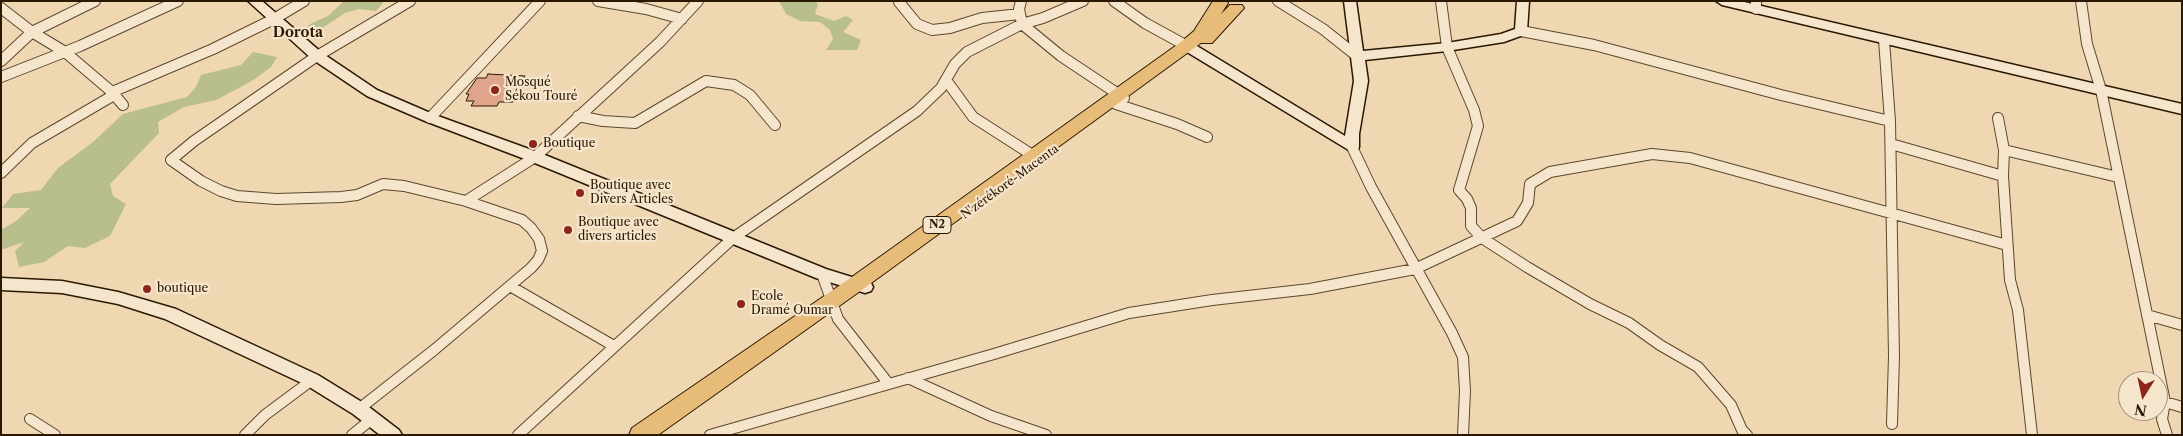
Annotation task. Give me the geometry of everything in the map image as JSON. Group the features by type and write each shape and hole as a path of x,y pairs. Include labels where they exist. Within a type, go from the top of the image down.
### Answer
{"highway":[{"name":"N'zérékoré-Macenta","path":"652,433 1222,25 1227,5"},
{"name":"N2","path":"1190,48 1227,5"}],"street":[{"path":"1,61 32,32 95,1"},
{"path":"1,77 65,52 178,1"},
{"path":"254,1 317,56 372,92 430,118 535,157 822,274 861,285"},
{"path":"1,173 32,143 113,93 158,74 274,19 304,1"},
{"path":"352,435 366,414 538,260 542,251 539,239 522,220 466,201 404,186 383,184 357,195 341,197 255,198 221,191 201,181 171,160 194,141 317,56 410,1"},
{"path":"430,118 540,1"},
{"path":"598,1 682,19"},
{"path":"466,201 535,157 660,42 698,1"},
{"path":"894,1 900,2 916,24 932,30 950,28 982,18 1043,18 1083,1"},
{"path":"1021,1 1019,8 1021,19 1061,56 1133,111 1177,124 1207,138"},
{"path":"1114,1 1145,23 1190,48 1352,147"},
{"path":"1278,1 1323,29 1357,56 1447,47 1504,38 1521,31 1594,45 1781,95 1890,121"},
{"path":"1350,1 1361,81 1352,134 1352,147 1415,269 1452,333 1462,357 1465,391 1463,435"},
{"path":"1441,1 1447,47 1474,110 1478,126 1458,190 1467,199 1471,208 1471,226 1482,238 1590,304 1630,323 1660,345 1698,367 1731,405 1742,430 1747,435"},
{"path":"1521,31 1523,1"},
{"path":"1722,1 1756,5 1884,40 2182,109"},
{"path":"2080,1 2087,44 2100,90 2159,371"},
{"path":"1,8 32,32 65,52 113,93 123,105"},
{"path":"518,435 733,238 918,111 941,88 955,64 967,52 1021,19"},
{"path":"1884,40 1891,144 1894,356 1892,424"},
{"path":"946,80 973,117 1037,157"},
{"path":"578,116 603,121 635,123 706,81 734,85 750,95 775,125"},
{"path":"1998,118 2004,150 2010,280 2018,310 2032,435"},
{"path":"1891,144 2004,176"},
{"path":"2004,150 2118,176"},
{"path":"710,435 994,354 1129,313 1212,300 1310,289 1415,269 1517,221 1528,203 1530,184 1550,172 1570,170 1652,154 1690,158 2007,245"},
{"path":"822,274 844,329 888,383"},
{"path":"1,284 62,287 118,298 170,314 312,380 366,414 394,435"},
{"path":"510,286 614,346"},
{"path":"2147,315 2182,325"},
{"path":"908,378 991,416 1046,435"},
{"path":"245,435 265,415 312,380"},
{"path":"2168,403 2182,406"},
{"path":"30,419 55,435"},
{"path":"2163,421 2167,435"}],"green space":[{"path":"344,1 383,1 383,3 376,11 359,9 345,13 319,30 307,28 310,24 328,16"},
{"path":"779,1 815,1 818,4 815,14 834,21 846,16 853,20 843,32 861,40 857,50 826,50 833,39 830,30 820,22 800,21 786,14"},
{"path":"253,52 277,57 271,67 237,89 216,100 184,107 158,122 159,133 110,184 113,196 126,204 110,236 85,248 68,246 44,262 19,267 15,251 24,242 1,250 1,230 16,221 30,208 2,208 13,194 41,190 58,168 93,142 123,114 187,97 196,87 201,75 241,65"}],"building":[{"name":"Mosqué Sékou Touré","path":"488,74 525,76 522,84 525,84 513,102 499,102 497,106 471,106 474,101 466,101 469,94 466,94 477,78 486,78"}],"place":[{"name":"Mosqué Sékou Touré","path":"495,90"},
{"name":"Boutique","path":"533,144"},
{"name":"Boutique avec Divers Articles","path":"580,193"},
{"name":"Boutique avec divers articles","path":"568,230"},
{"name":"boutique","path":"147,289"},
{"name":"Ecole Dramé Oumar","path":"741,304"}],"district":[{"name":"Dorota","path":"298,33"}]}
